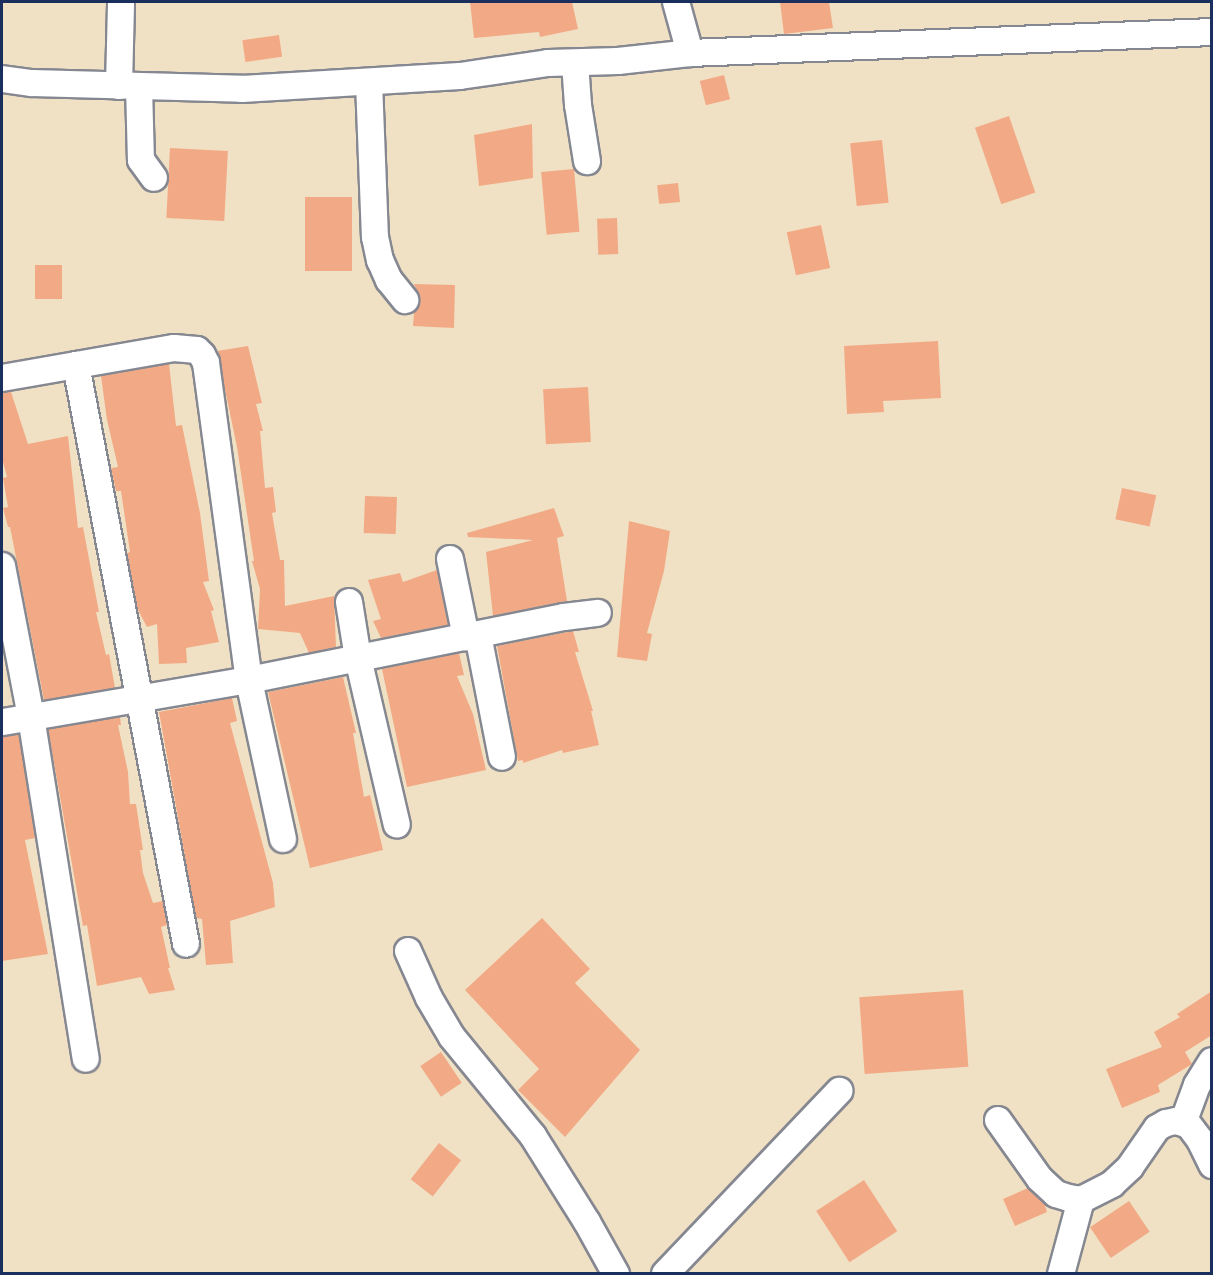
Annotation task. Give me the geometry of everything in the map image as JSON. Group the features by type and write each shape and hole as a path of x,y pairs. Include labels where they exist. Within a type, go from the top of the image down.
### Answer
{"street":[{"path":"121,2 129,86 141,160 154,178"},
{"path":"676,2 690,53"},
{"path":"2,79 242,89 460,76 548,63 575,63 690,53 1212,32"},
{"path":"575,63 578,105 587,161"},
{"path":"369,82 375,237 380,260 389,280 405,300"},
{"path":"2,378 174,348 197,350 202,355 249,680 283,839"},
{"path":"76,365 186,944"},
{"path":"450,559 502,757"},
{"path":"2,566 30,717 86,1059"},
{"path":"349,602 358,658 397,825"},
{"path":"2,722 249,680 598,613"},
{"path":"408,951 429,998 452,1037 533,1136 587,1221 616,1274"},
{"path":"1183,1122 1197,1085 1212,1061"},
{"path":"665,1274 839,1090"},
{"path":"998,1120 1040,1179 1056,1194 1082,1200 1112,1184 1130,1167 1157,1128 1166,1123 1188,1124 1200,1140 1212,1165"},
{"path":"1061,1274 1082,1200"}],"building":[{"path":"470,2 572,2 578,29 540,37 539,32 474,38"},
{"path":"780,2 829,2 833,28 784,34"},
{"path":"279,35 282,57 245,62 242,40"},
{"path":"724,75 730,99 706,105 700,81"},
{"path":"1009,116 1035,193 1001,204 975,128"},
{"path":"532,124 533,178 479,186 474,135"},
{"path":"882,140 889,203 857,206 850,143"},
{"path":"170,148 228,151 224,221 166,218"},
{"path":"574,169 579,232 547,235 541,172"},
{"path":"678,183 680,202 659,204 657,185"},
{"path":"305,197 352,197 352,271 305,271"},
{"path":"617,218 618,254 598,255 597,219"},
{"path":"821,225 830,268 796,275 787,232"},
{"path":"35,265 62,265 62,299 35,299"},
{"path":"414,284 455,285 454,328 413,326 414,312 419,306 420,298"},
{"path":"938,341 941,398 883,401 884,412 847,414 844,346"},
{"path":"248,346 262,403 256,404 263,431 260,431 265,488 273,487 276,512 272,513 280,560 284,560 285,606 334,596 336,647 309,653 300,633 258,629 260,589 252,561 254,561 237,447 217,351"},
{"path":"169,364 176,426 182,425 200,513 209,581 203,582 214,610 211,611 219,642 186,648 187,663 159,664 157,624 147,627 137,608 127,553 130,552 121,491 116,491 111,468 118,467 107,420 101,376"},
{"path":"588,387 591,442 546,444 543,389"},
{"path":"11,392 28,444 68,436 78,528 83,527 99,612 96,612 106,655 109,654 115,688 44,700 10,527 8,527 3,508 8,507 3,478 7,477 2,458 2,393"},
{"path":"1122,488 1156,495 1150,527 1115,519"},
{"path":"365,496 397,497 396,534 364,533"},
{"path":"554,508 564,536 557,538 567,601 493,616 486,552 533,540 468,537 467,533"},
{"path":"629,521 670,531 664,571 647,633 652,634 647,661 617,657"},
{"path":"437,570 448,625 381,638 373,621 381,619 368,580 400,573 403,582"},
{"path":"573,631 579,652 575,652 593,711 591,711 599,745 563,753 562,750 523,763 523,760 518,761 497,646"},
{"path":"459,653 464,675 457,676 473,714 486,770 407,787 382,669"},
{"path":"343,677 356,733 353,733 364,797 370,795 383,850 310,868 268,692"},
{"path":"232,698 237,721 230,723 273,883 275,907 230,921 233,963 206,965 202,919 196,918 159,712"},
{"path":"120,717 121,725 118,725 128,772 130,804 136,804 143,850 140,850 143,873 153,903 163,901 167,925 161,927 170,968 168,968 175,990 149,994 141,977 97,986 87,925 83,926 48,729"},
{"path":"19,734 35,838 25,840 48,954 2,961 2,737"},
{"path":"542,918 590,969 575,983 640,1050 565,1137 518,1090 539,1069 465,990"},
{"path":"963,990 968,1067 865,1074 859,997"},
{"path":"1212,991 1212,1035 1185,1052 1192,1064 1158,1085 1160,1092 1122,1108 1106,1069 1162,1047 1154,1032 1180,1017 1177,1014"},
{"path":"441,1052 462,1083 441,1097 420,1066"},
{"path":"439,1143 461,1160 433,1196 411,1179"},
{"path":"864,1180 897,1231 849,1262 816,1211"},
{"path":"1028,1188 1044,1203 1047,1212 1015,1226 1003,1199"},
{"path":"1129,1201 1150,1232 1111,1258 1090,1227"}]}
